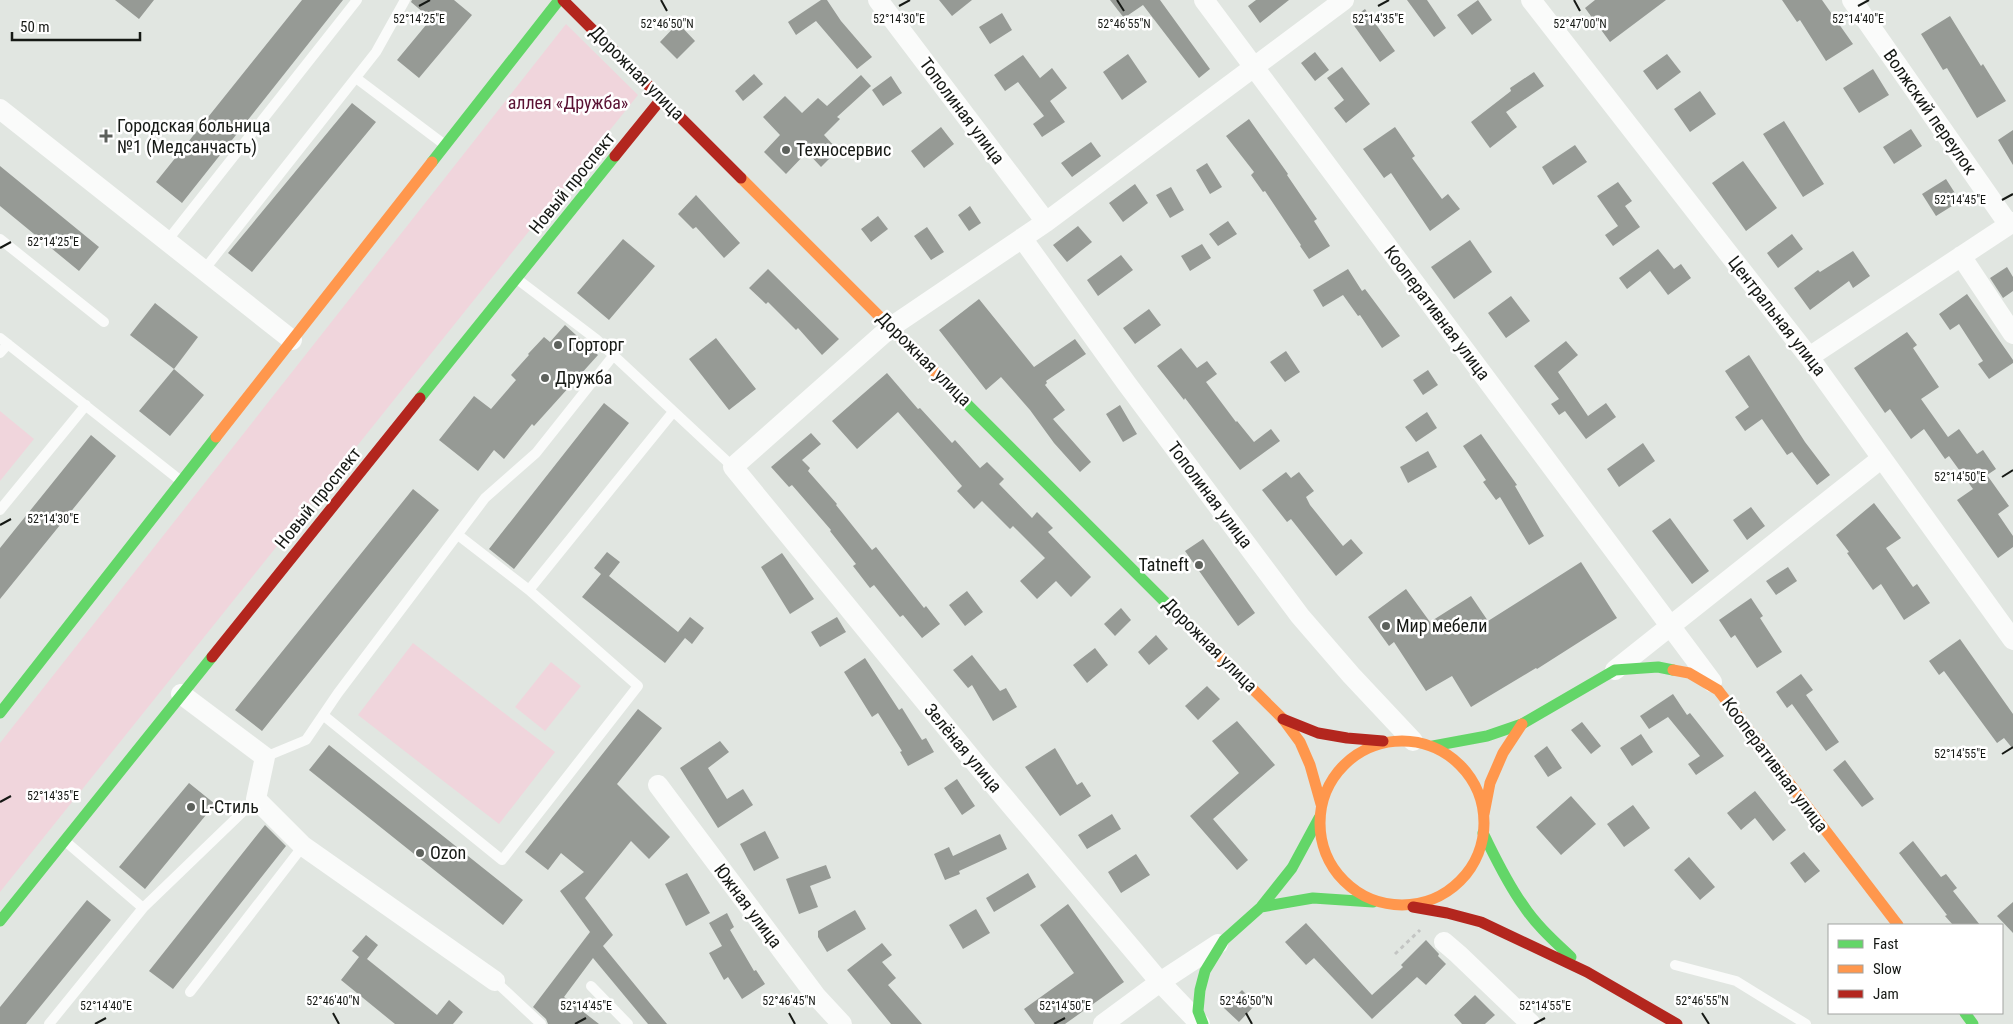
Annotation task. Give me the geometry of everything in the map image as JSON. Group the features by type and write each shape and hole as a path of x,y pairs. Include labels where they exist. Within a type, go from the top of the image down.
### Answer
{"main road":[{"path":"0,713 559,0"},
{"name":"Дорожная улица","path":"563,0 1283,719"},
{"name":"Новый проспект","path":"0,921 662,98"},
{"name":"Кооперативная улица","path":"1615,670 1658,667 1689,674 1718,690 1897,924"},
{"path":"1433,746 1487,736 1522,724 1615,670"},
{"path":"1283,719 1318,733 1347,738 1414,741 1433,746 1452,757 1468,773 1479,793 1484,815"},
{"path":"1283,719 1300,742 1310,765 1321,804"},
{"path":"1400,905 1421,903 1440,896 1456,885 1469,870 1476,858 1483,833 1484,815 1490,783 1500,760 1522,724"},
{"path":"1380,902 1361,894 1346,883 1333,868 1324,851 1319,818 1326,790 1340,767 1362,750 1387,741"},
{"path":"1202,1024 1198,1011 1200,990 1205,970 1224,940 1261,907 1292,868 1319,818"},
{"path":"1483,833 1508,881 1524,906 1542,930 1587,972"},
{"path":"1261,907 1289,900 1313,898 1380,902 1447,912 1481,922 1587,972 1677,1024"}],"street":[{"name":"Тополиная улица","path":"878,0 1046,222"},
{"name":"Кооперативная улица","path":"1204,0 1718,690"},
{"path":"732,467 891,327 1046,222 1344,0"},
{"name":"Центральная улица","path":"1531,0 1809,357 2013,640"},
{"name":"Волжский переулок","path":"1809,357 2011,224 1852,0"},
{"path":"0,109 292,340"},
{"name":"Тополиная улица","path":"1022,238 1127,384 1300,616 1351,675 1414,741"},
{"path":"1961,256 2013,334"},
{"path":"1615,670 1882,458"},
{"name":"Зелёная улица","path":"732,467 977,765 1160,982 1202,1024"},
{"path":"181,694 264,757 256,799 303,846 495,981"},
{"name":"Южная улица","path":"658,785 816,996 842,1024"},
{"path":"1103,1024 1160,982 1224,940"},
{"path":"1444,942 1531,1024"}],"lane":[{"path":"167,241 357,0"},
{"path":"204,270 376,52 405,0"},
{"path":"356,78 446,145"},
{"path":"0,239 104,322"},
{"path":"517,279 596,339 732,467"},
{"path":"0,353 4,341 182,482"},
{"path":"264,757 306,740 485,498 536,453 613,356"},
{"path":"0,510 86,405"},
{"path":"529,590 673,412"},
{"path":"323,715 502,860 638,686 529,590 458,535"},
{"path":"49,1024 143,908 256,799"},
{"path":"64,840 143,908"},
{"path":"190,992 303,846"},
{"path":"1675,965 1736,982 1806,1024"},
{"path":"495,981 541,1024"},
{"path":"591,986 628,1024"}],"path":[{"path":"1395,954 1422,929 1444,942"}],"green space":[{"name":"аллея «Дружба»","path":"566,24 638,95 0,892 0,743"},
{"path":"0,411 34,439 0,481"},
{"path":"413,643 555,752 499,824 358,715"},
{"path":"551,662 581,686 545,731 515,707"}],"building":[{"path":"115,0 154,0 139,19"},
{"path":"302,0 343,0 182,203 156,182"},
{"path":"412,0 454,0 472,15 419,78 397,60 431,19 411,2"},
{"path":"821,0 827,0 841,21 872,57 857,69 816,21 796,35 788,22"},
{"path":"939,0 972,0 952,16"},
{"path":"1110,0 1160,0 1210,69 1199,78 1143,5 1124,18"},
{"path":"1256,0 1289,0 1260,23 1248,6"},
{"path":"1407,0 1427,0 1446,28 1434,37"},
{"path":"1478,0 1492,20 1472,35 1457,15"},
{"path":"1595,0 1666,0 1610,42 1585,8"},
{"path":"1782,0 1822,0 1853,44 1826,61 1800,20 1797,22"},
{"path":"1365,9 1395,51 1380,62 1350,20"},
{"path":"1002,13 1012,30 990,44 979,27"},
{"path":"1950,16 1981,66 1983,64 2006,101 1977,118 1947,68 1943,70 1921,34"},
{"path":"678,23 695,41 677,59 660,42"},
{"path":"1315,52 1329,70 1315,81 1301,63"},
{"path":"1128,54 1147,82 1122,100 1103,72"},
{"path":"1667,54 1681,72 1657,90 1643,71"},
{"path":"1023,55 1040,78 1052,68 1067,88 1050,101 1065,122 1042,137 1033,124 1044,116 1018,82 1005,91 994,75"},
{"path":"1342,67 1370,104 1346,123 1334,108 1344,100 1327,78"},
{"path":"1873,69 1889,95 1859,113 1843,88"},
{"path":"1534,72 1544,86 1506,112 1517,127 1490,148 1471,122 1511,91 1510,88"},
{"path":"754,74 763,84 743,101 735,91"},
{"path":"861,75 871,86 837,117 840,119 824,135 838,150 821,167 807,152 786,174 764,152 780,135 763,117 785,96 802,113 818,98 827,106"},
{"path":"891,76 902,93 883,106 872,90"},
{"path":"1700,91 1716,114 1690,132 1674,109"},
{"path":"352,103 376,122 252,272 228,253"},
{"path":"1249,119 1317,219 1314,221 1330,246 1309,259 1265,191 1263,192 1251,175 1254,172 1226,136"},
{"path":"1784,121 1824,184 1803,197 1763,134"},
{"path":"941,127 954,144 924,168 911,151"},
{"path":"1395,127 1415,156 1412,158 1442,199 1448,194 1460,209 1430,231 1391,173 1384,178 1363,149"},
{"path":"1911,129 1922,146 1894,164 1883,147"},
{"path":"2013,130 2013,165 1998,140"},
{"path":"1091,142 1101,156 1072,177 1061,163"},
{"path":"1575,145 1587,162 1553,185 1542,167"},
{"path":"1743,161 1777,208 1746,231 1712,183"},
{"path":"1207,163 1222,187 1210,194 1196,170"},
{"path":"0,166 99,247 79,271 0,206"},
{"path":"1946,179 1960,201 1936,216 1922,194"},
{"path":"1618,182 1632,201 1625,206 1640,227 1613,246 1605,235 1618,226 1597,196"},
{"path":"1135,184 1148,203 1123,222 1109,203"},
{"path":"1171,187 1184,210 1170,218 1156,195"},
{"path":"696,195 740,243 724,258 696,227 693,229 678,214"},
{"path":"970,206 981,223 969,231 958,215"},
{"path":"878,216 888,229 871,242 861,229"},
{"path":"1228,221 1237,234 1218,246 1209,234"},
{"path":"1078,226 1092,242 1067,262 1053,245"},
{"path":"927,227 944,252 931,260 914,236"},
{"path":"1792,234 1803,249 1778,268 1767,253"},
{"path":"623,239 655,266 609,320 577,293"},
{"path":"1470,240 1492,272 1454,299 1431,267"},
{"path":"1202,244 1211,258 1190,271 1181,256"},
{"path":"1658,249 1674,269 1681,264 1691,278 1668,295 1650,271 1627,289 1619,278"},
{"path":"1853,251 1870,276 1853,288 1849,281 1810,310 1794,288 1818,270 1820,272"},
{"path":"1121,255 1133,270 1098,296 1087,280"},
{"path":"2007,267 2013,277 2013,291 2003,298 1990,278"},
{"path":"768,269 839,339 822,355 798,328 796,330 768,302 766,304 749,288"},
{"path":"1348,269 1362,291 1365,289 1400,336 1382,348 1360,315 1358,316 1343,295 1323,307 1313,290"},
{"path":"1967,294 2013,360 2013,363 1989,379 1978,364 1983,361 1959,324 1950,330 1939,314"},
{"path":"1511,296 1530,321 1506,338 1488,313"},
{"path":"979,299 1034,367 1075,339 1086,354 1046,381 1045,385 1065,410 1053,419 1091,462 1080,472 1001,377 986,390 939,330"},
{"path":"155,303 198,337 174,369 130,335"},
{"path":"1149,309 1161,325 1135,344 1123,328"},
{"path":"565,325 598,355 534,426 532,424 504,459 494,450 478,471 439,440 474,396 491,409 516,380 511,375 528,354 544,337 550,342"},
{"path":"1907,332 1917,345 1913,348 1939,387 1921,399 1948,437 1959,429 1977,454 1983,450 1996,469 1987,475 2009,506 1998,514 2013,536 2013,547 1998,558 1957,500 1973,489 1949,456 1945,459 1924,429 1911,439 1890,409 1885,413 1854,368"},
{"path":"716,338 756,389 729,410 689,359"},
{"path":"1566,341 1578,355 1558,372 1588,416 1606,403 1616,417 1586,439 1565,411 1559,415 1551,404 1559,399 1534,366"},
{"path":"1181,348 1197,368 1207,361 1217,374 1206,382 1236,422 1254,442 1271,429 1280,441 1240,470 1185,398 1184,400 1157,366"},
{"path":"1286,351 1300,372 1285,382 1270,362"},
{"path":"1749,355 1805,442 1830,475 1817,485 1792,452 1787,455 1762,419 1745,431 1735,417 1749,407 1725,371"},
{"path":"174,369 204,395 170,436 139,411"},
{"path":"1428,370 1438,385 1423,395 1413,380"},
{"path":"887,373 918,409 920,408 952,443 955,440 980,468 987,462 1004,479 999,484 1032,518 1037,512 1053,528 1048,532 1091,577 1071,597 1056,581 1037,599 1020,581 1045,558 1013,526 1010,529 982,501 974,509 957,491 962,486 898,412 857,449 832,421"},
{"path":"604,403 629,423 514,569 489,549"},
{"path":"1120,405 1137,434 1123,442 1106,414"},
{"path":"1427,412 1437,428 1416,442 1405,427"},
{"path":"811,433 821,444 802,460 810,468 808,471 837,504 872,550 876,547 924,608 926,606 940,624 922,638 903,615 900,617 874,585 870,588 853,566 856,564 831,530 792,485 789,487 771,467"},
{"path":"1481,434 1517,485 1515,486 1544,536 1529,545 1500,497 1496,500 1483,482 1486,480 1463,446"},
{"path":"91,435 116,456 0,599 0,548"},
{"path":"1643,443 1655,461 1619,487 1607,469"},
{"path":"1428,451 1437,467 1408,483 1400,467"},
{"path":"1286,472 1291,478 1299,472 1314,491 1306,497 1310,505 1343,546 1351,539 1363,553 1336,576 1291,519 1287,522 1262,490"},
{"path":"413,489 439,510 262,731 235,710"},
{"path":"1874,503 1901,538 1886,548 1913,587 1917,584 1930,603 1904,620 1881,584 1873,590 1836,535"},
{"path":"1751,507 1765,526 1747,540 1733,520"},
{"path":"1670,518 1709,571 1692,584 1652,531"},
{"path":"1203,539 1255,613 1238,626 1185,551"},
{"path":"607,552 620,562 609,576 678,632 690,617 704,628 692,644 685,638 665,663 582,597 601,574 594,568"},
{"path":"782,553 814,599 790,614 761,567"},
{"path":"1581,562 1617,618 1537,669 1471,707 1452,676 1426,691 1394,642 1389,646 1368,617 1406,589 1430,622 1471,596 1488,621"},
{"path":"1788,567 1797,581 1776,595 1766,581"},
{"path":"967,591 983,612 965,626 949,605"},
{"path":"1751,598 1763,616 1760,618 1782,652 1757,668 1735,635 1731,638 1719,620"},
{"path":"1121,608 1131,620 1115,636 1104,624"},
{"path":"837,617 846,632 820,647 811,632"},
{"path":"1156,635 1168,649 1149,665 1138,652"},
{"path":"1960,639 2013,714 2013,749 2004,738 1997,743 1944,671 1939,675 1929,661"},
{"path":"1095,648 1108,665 1087,683 1073,665"},
{"path":"972,655 1000,691 1006,688 1017,707 993,721 972,685 968,688 953,670"},
{"path":"865,658 899,710 902,708 922,740 926,738 934,752 908,766 900,752 902,751 878,713 872,717 844,672"},
{"path":"1801,674 1813,690 1806,695 1839,742 1826,751 1792,704 1787,708 1776,692"},
{"path":"1207,686 1220,699 1198,720 1185,706"},
{"path":"1673,694 1687,715 1690,713 1724,756 1696,775 1688,764 1700,756 1668,717 1649,729 1640,716"},
{"path":"638,709 662,728 617,784 670,837 649,859 631,841 585,898 613,935 603,946 667,1024 648,1024 593,958 564,997 599,1024 548,1024 546,1019 533,1007 590,932 560,891 584,872 561,853 548,870 525,852"},
{"path":"1237,721 1275,765 1213,819 1248,860 1237,870 1190,816 1239,773 1212,741"},
{"path":"1582,722 1601,746 1591,754 1571,730"},
{"path":"1641,734 1653,752 1632,766 1620,748"},
{"path":"720,741 729,752 708,768 727,799 743,789 753,805 718,828 680,768"},
{"path":"329,745 523,900 503,925 309,770"},
{"path":"1547,746 1562,768 1548,777 1534,756"},
{"path":"1055,748 1077,785 1082,782 1091,796 1060,816 1025,767"},
{"path":"1845,760 1874,799 1862,807 1833,770"},
{"path":"957,779 975,806 962,815 944,788"},
{"path":"189,783 215,804 145,889 119,867"},
{"path":"1755,791 1786,830 1773,841 1755,818 1741,830 1727,813"},
{"path":"1571,796 1596,824 1561,855 1536,827"},
{"path":"1633,805 1650,828 1624,847 1607,824"},
{"path":"1112,814 1121,829 1087,849 1078,835"},
{"path":"265,825 286,846 173,989 149,971"},
{"path":"765,831 779,858 754,871 740,844"},
{"path":"1000,834 1007,849 959,871 960,874 945,880 934,854 949,847 953,856"},
{"path":"1913,841 1941,877 1946,874 1957,888 1953,891 1979,924 1952,924 1899,853"},
{"path":"1804,852 1820,871 1805,883 1790,863"},
{"path":"1136,854 1150,875 1121,893 1108,872"},
{"path":"1689,857 1715,887 1700,900 1674,870"},
{"path":"826,865 831,878 810,886 818,907 799,914 786,879"},
{"path":"687,873 710,913 686,926 665,884"},
{"path":"1028,873 1036,887 994,912 986,898"},
{"path":"87,900 111,920 26,1024 0,1024 0,1007"},
{"path":"2013,902 2013,933 1997,916"},
{"path":"1068,904 1124,982 1065,1024 1035,1024 1024,1009 1074,973 1040,925"},
{"path":"976,909 990,933 963,949 949,925"},
{"path":"855,910 866,929 827,952 818,937 818,931"},
{"path":"727,913 734,927 730,930 754,971 756,970 765,984 742,999 728,977 724,980 709,953 722,946 709,923"},
{"path":"1306,923 1372,995 1403,967 1401,965 1426,940 1446,964 1426,985 1417,977 1372,1019 1314,958 1306,965 1285,942"},
{"path":"366,935 378,945 367,959 437,1015 449,1000 463,1012 453,1024 395,1024 341,980 359,957 352,951"},
{"path":"882,943 892,955 882,962 896,978 888,985 922,1024 891,1024 847,970"},
{"path":"1242,990 1256,1004 1239,1022 1224,1008"},
{"path":"1475,995 1495,1015 1485,1024 1462,1024 1454,1015"}],"traffic: fast":[{"path":"432,162 559,0"},
{"path":"420,398 615,156"},
{"path":"949,386 1182,619"},
{"path":"0,713 216,437"},
{"path":"0,921 212,657"},
{"path":"1433,746 1487,736 1522,724 1615,670 1658,667 1673,670"},
{"path":"1203,1024 1198,1011 1200,990 1205,971 1224,940 1261,907 1292,868 1319,818"},
{"path":"1483,833 1517,897 1545,932 1571,957"},
{"path":"1261,907 1313,898 1373,902"},
{"path":"1966,1014 1973,1024"}],"traffic: slow":[{"path":"216,437 432,162"},
{"path":"741,178 949,386"},
{"path":"1182,619 1283,719 1300,742 1310,765 1321,804"},
{"path":"1673,670 1689,673 1718,690 1897,924"},
{"path":"1484,814 1490,783 1503,753 1522,724"},
{"path":"1410,741 1433,747 1448,755 1460,765 1470,777 1481,799 1484,823 1481,847 1470,869 1460,881 1448,891 1426,902 1394,905 1378,902 1356,891 1334,869 1323,847 1320,815 1323,799 1334,777 1356,755 1378,744 1410,741"}],"traffic: jam":[{"path":"563,0 741,178"},
{"path":"615,156 662,98"},
{"path":"212,657 420,398"},
{"path":"1283,719 1318,733 1383,741"},
{"path":"1413,907 1481,922 1587,972 1677,1024"}],"place":[{"name":"Городская больница №1 (Медсанчасть)","path":"106,136"},
{"name":"Техносервис","path":"786,150"},
{"name":"Горторг","path":"558,345"},
{"name":"Дружба","path":"545,378"},
{"name":"Tatneft","path":"1199,565"},
{"name":"Мир мебели","path":"1386,626"},
{"name":"L-Стиль","path":"191,807"},
{"name":"Ozon","path":"420,853"}]}
